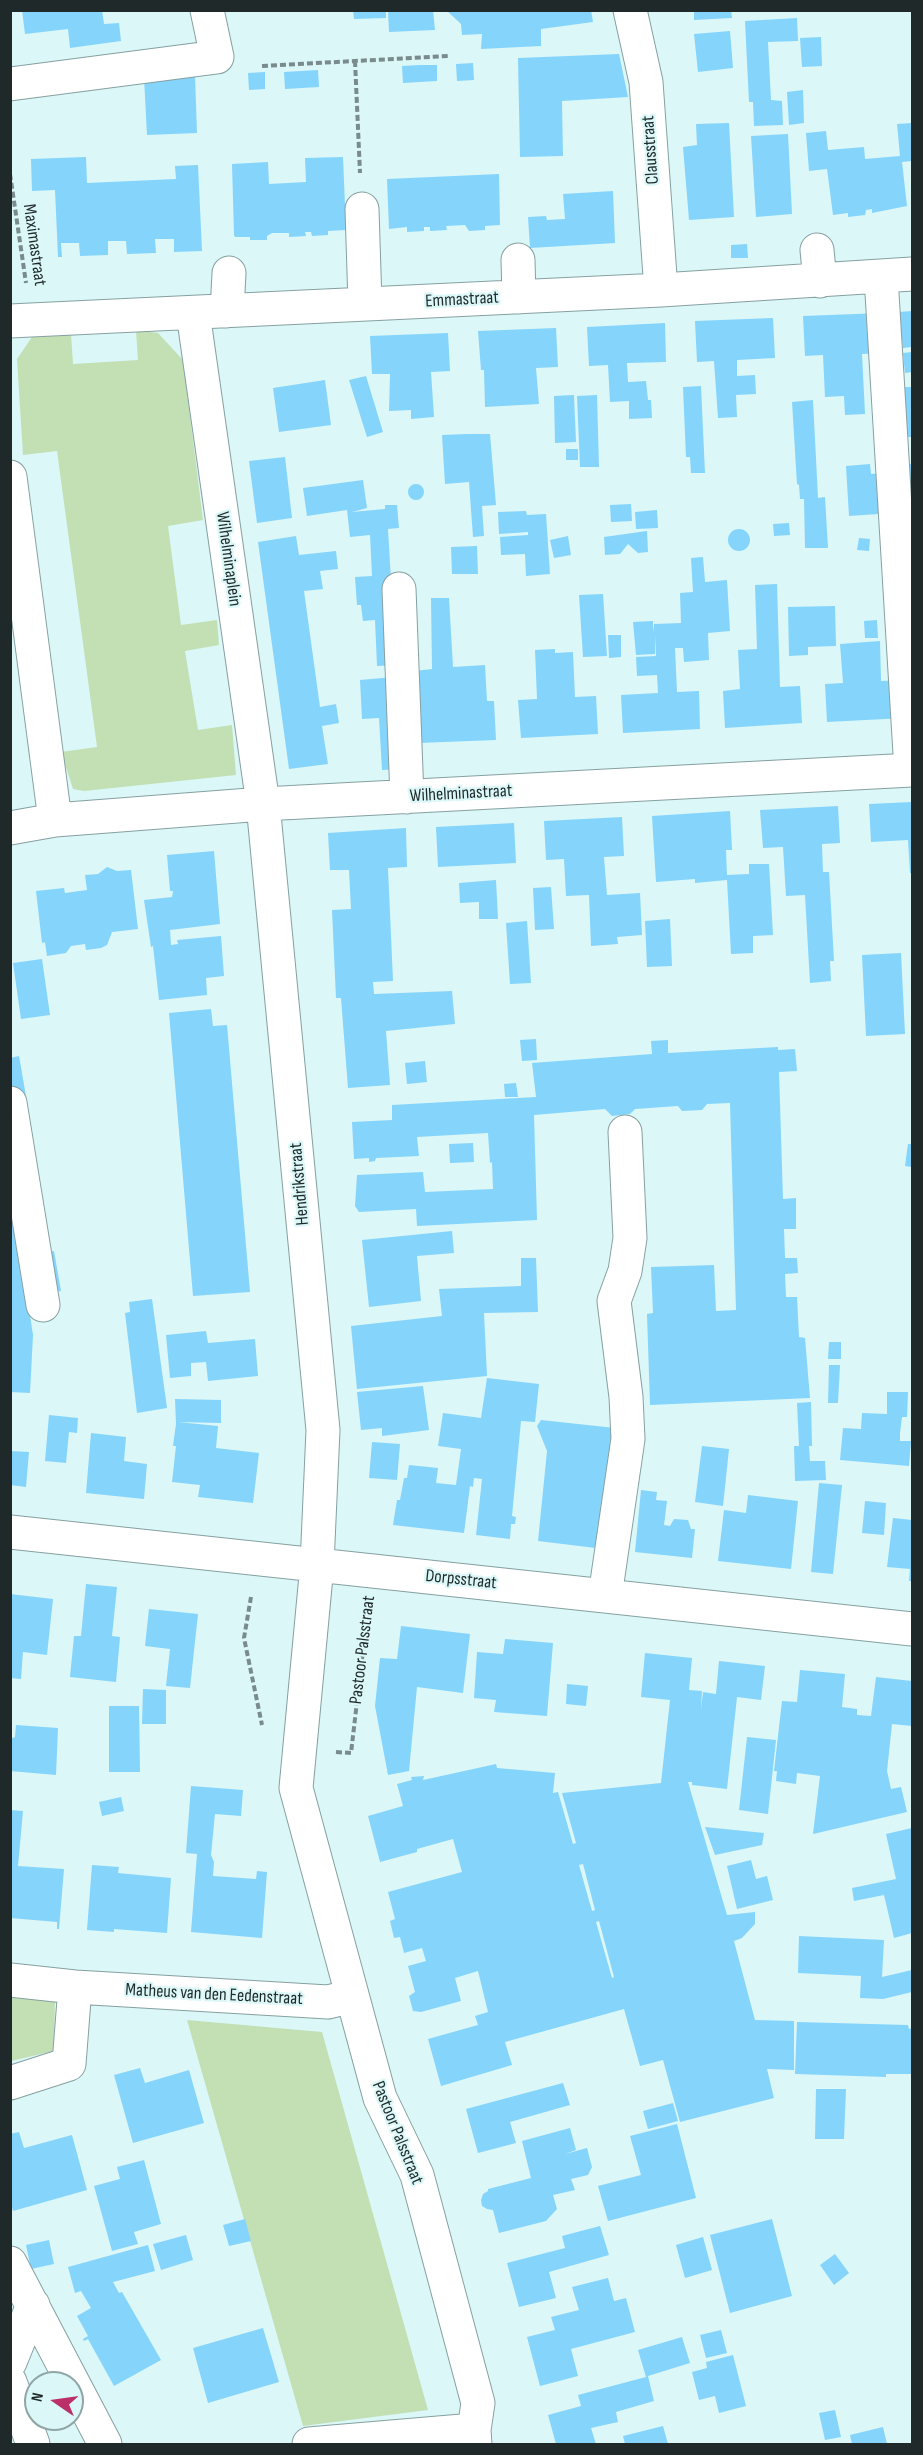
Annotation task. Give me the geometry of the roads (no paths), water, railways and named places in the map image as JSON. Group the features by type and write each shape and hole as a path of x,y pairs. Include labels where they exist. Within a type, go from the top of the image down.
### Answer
{"street":[{"path":"10,84 217,57 207,10"},
{"name":"Clausstraat","path":"630,10 646,82 661,290"},
{"path":"362,209 365,304"},
{"path":"817,249 820,281"},
{"path":"518,260 519,297"},
{"path":"227,311 229,273"},
{"path":"897,275 912,770"},
{"name":"Emmastraat","path":"20,321 661,290 897,275"},
{"name":"Wilhelminaplein","path":"194,313 263,804"},
{"path":"10,477 55,820"},
{"path":"399,589 407,797"},
{"name":"Wilhelminastraat","path":"10,828 55,820 263,804 912,770"},
{"name":"Hendrikstraat","path":"263,804 323,1430 317,1565"},
{"path":"10,1103 43,1305"},
{"path":"606,1596 628,1439 626,1397 614,1301 625,1271 630,1238 625,1132"},
{"name":"Dorpsstraat","path":"10,1532 912,1629"},
{"name":"Pastoor Palsstraat","path":"317,1565 296,1788 380,2098 417,2175 478,2403 474,2437"},
{"name":"Matheus van den Eedenstraat","path":"10,1980 75,1987 328,2002 352,1996"},
{"path":"10,2083 69,2064 75,1987"},
{"path":"10,2263 105,2445"},
{"path":"10,2362 33,2304"},
{"path":"10,2382 33,2445"},
{"path":"309,2445 474,2437"}]}
